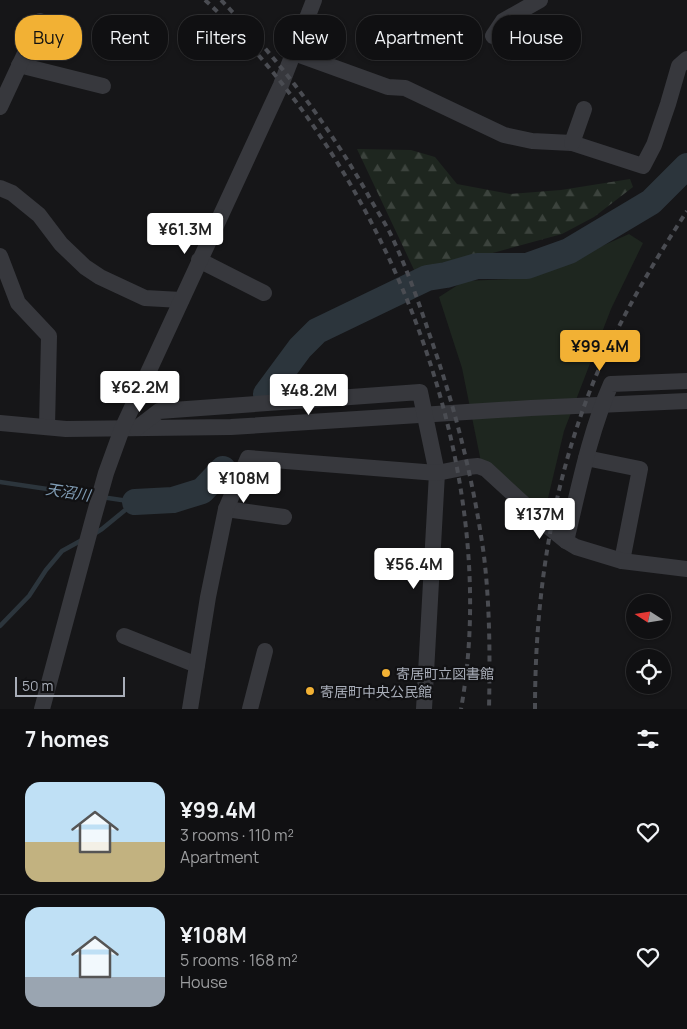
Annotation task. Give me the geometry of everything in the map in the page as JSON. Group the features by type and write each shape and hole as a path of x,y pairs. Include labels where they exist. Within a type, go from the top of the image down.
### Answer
{"street":[{"path":"308,15 314,0"},
{"path":"514,15 540,0"},
{"path":"311,60 388,87 405,88 504,135 532,141 572,143 644,166 654,145 679,66 687,59"},
{"path":"0,107 6,80 21,60"},
{"path":"42,709 106,473 130,429 181,300 282,85 292,60"},
{"path":"19,64 103,86"},
{"path":"572,143 584,109"},
{"path":"0,188 12,194 39,215 61,244 85,267 100,277 145,298 181,300"},
{"path":"0,256 18,303 49,336 47,428"},
{"path":"199,260 264,294"},
{"path":"566,541 599,410 611,384 687,380"},
{"path":"130,429 159,411 420,392 437,473 424,709"},
{"path":"0,424 47,428 231,427 531,408 687,401"},
{"path":"190,709 208,597 226,509 248,458 437,473 472,467 486,469 566,541 576,547 622,561 687,569"},
{"path":"586,458 640,469 622,561"},
{"path":"226,509 284,517"},
{"path":"124,636 197,665"},
{"path":"250,709 265,651"}],"green space":[{"path":"357,149 411,150 435,157 457,184 510,194 561,190 630,179 633,187 594,217 562,234 416,274"},
{"path":"629,234 643,243 611,309 564,431 544,515 481,462 462,368 439,297 464,281 530,278"}],"waterway":[{"path":"266,394 300,348 317,331 427,278 446,275 477,266 527,266 569,251 651,202 687,166"},
{"path":"135,502 173,500 202,491 223,469"},
{"name":"天沼川","path":"0,482 135,502"},
{"path":"94,534 135,502"},
{"path":"0,626 29,596 46,570 62,551 82,540"}],"railway":[{"path":"205,0 269,68 327,146 377,233 417,325 447,421 465,519 470,615 461,709"},
{"path":"221,0 262,45 318,116 351,166 389,231 403,261 448,390 475,500 484,556 487,594 489,709"},
{"path":"535,709 538,626 542,584 548,543 566,462 593,383 613,338 648,274 687,211"}],"place":[{"name":"寄居町立図書館","path":"386,673"},
{"name":"寄居町中央公民館","path":"310,691"}]}
